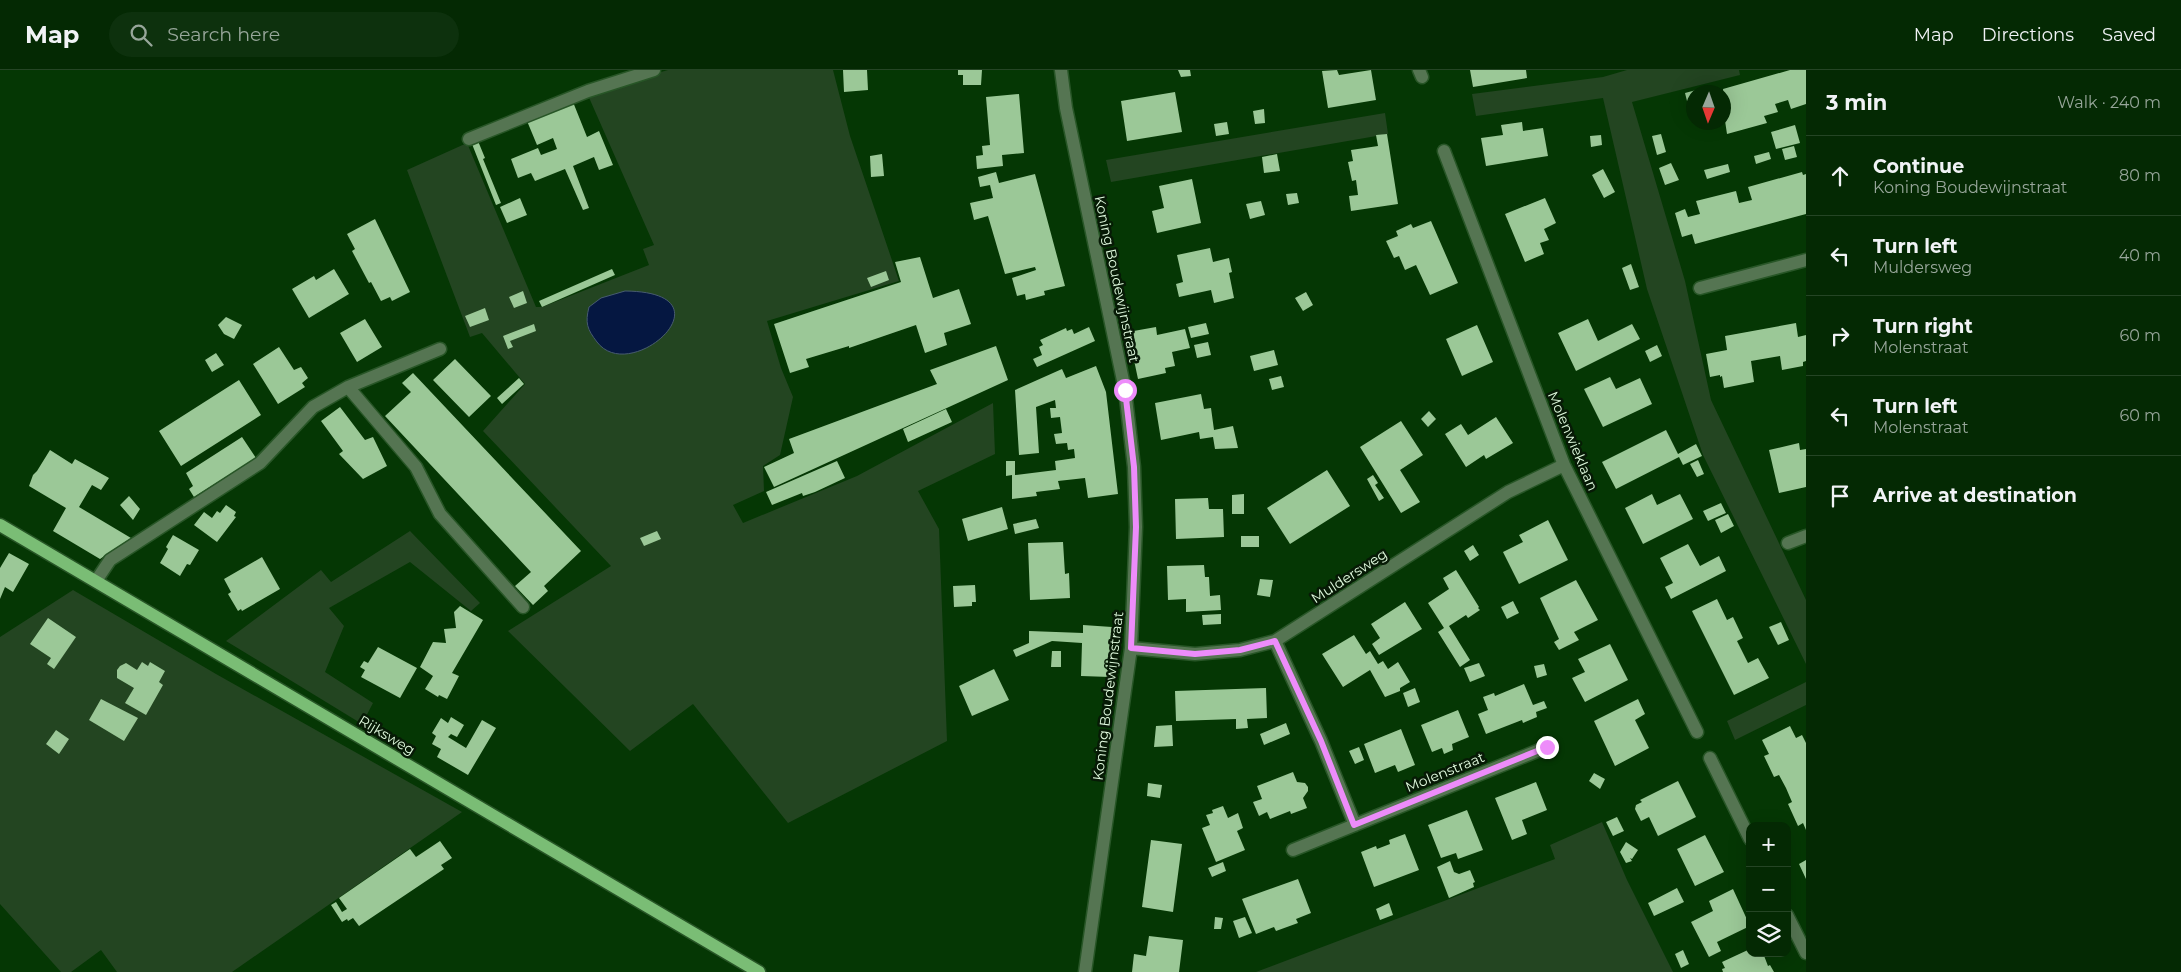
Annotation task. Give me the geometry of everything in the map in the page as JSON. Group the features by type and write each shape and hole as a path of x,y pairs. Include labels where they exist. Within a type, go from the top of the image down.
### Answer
{"main road":[{"name":"Rijksweg","path":"0,524 759,972"}],"street":[{"path":"469,139 588,91 654,70"},
{"name":"Koning Boudewijnstraat","path":"1061,70 1066,108 1125,390 1134,467 1136,527 1131,648 1085,972"},
{"name":"Molenwieklaan","path":"1444,151 1564,465 1697,732"},
{"path":"1700,288 1806,260"},
{"path":"96,581 110,560 260,463 313,408 348,387 440,349"},
{"path":"348,387 416,467 440,514 523,607"},
{"name":"Muldersweg","path":"1131,648 1195,654 1240,650 1275,641 1508,492 1564,465"},
{"path":"1788,543 1806,536"},
{"path":"1275,641 1321,741 1354,825"},
{"name":"Molenstraat","path":"1293,850 1547,747"},
{"path":"1710,758 1746,831"},
{"path":"1791,923 1806,954"}],"green space":[{"path":"668,70 833,70 850,136 899,281 767,321 781,368 793,397 780,455 763,466 764,491 733,505 743,523 857,476 993,403 995,454 918,491 939,529 947,741 788,823 693,704 630,751 508,631 611,566 483,431 525,384 482,333 470,337 407,170 467,143 536,307 542,307 649,265 643,249 654,245 587,93"},
{"path":"1627,70 1739,70 1740,75 1700,85 1686,85 1686,88 1632,102 1685,281 1711,400 1806,600 1806,664 1703,455 1647,289 1603,98 1476,116 1472,94 1603,77"},
{"path":"1385,113 1388,134 1111,182 1106,160"},
{"path":"410,531 480,603 471,611 410,562 329,608 344,626 325,672 373,703 362,724 226,641 321,570 331,582"},
{"path":"73,590 216,674 462,812 232,972 117,972 101,950 71,972 61,972 0,904 0,637"},
{"path":"1806,682 1806,705 1735,740 1727,721"},
{"path":"1602,822 1627,880 1673,972 1256,972 1555,859 1550,845"}],"water":[{"path":"625,291 657,295 672,306 674,319 665,334 650,346 631,353 613,353 597,342 591,333 587,322 589,307 601,298"}],"building":[{"path":"843,70 867,70 868,90 844,92"},
{"path":"958,70 982,70 981,85 963,85 963,75 958,75"},
{"path":"1178,70 1190,70 1191,76 1181,77"},
{"path":"1337,70 1339,75 1371,70 1376,100 1328,108 1322,71"},
{"path":"1470,70 1526,70 1527,78 1473,87"},
{"path":"1790,70 1806,70 1806,104 1791,109 1788,100 1775,104 1778,112 1764,116 1767,123 1727,134 1726,130 1731,130 1731,87"},
{"path":"1175,92 1182,132 1127,141 1121,101"},
{"path":"1019,94 1024,153 1002,155 1003,166 977,169 976,156 983,155 982,146 990,145 986,97"},
{"path":"573,102 587,137 599,131 613,165 599,170 594,157 573,166 589,208 583,210 565,169 535,181 531,173 518,178 511,159 538,148 541,155 557,149 553,138 537,145 527,121"},
{"path":"1264,109 1265,123 1255,124 1253,111"},
{"path":"1227,122 1229,134 1216,136 1214,124"},
{"path":"1522,122 1523,131 1543,128 1548,156 1486,166 1481,138 1503,135 1501,125"},
{"path":"1795,125 1800,143 1776,149 1771,132"},
{"path":"1387,134 1398,204 1351,211 1349,196 1358,195 1356,180 1352,181 1348,162 1353,161 1351,150 1378,146 1376,135"},
{"path":"1661,134 1666,152 1657,155 1652,136"},
{"path":"1601,135 1602,145 1591,147 1590,136"},
{"path":"478,141 485,158 483,159 501,203 496,205 472,144"},
{"path":"1794,146 1797,157 1785,160 1782,149"},
{"path":"1769,152 1771,159 1756,164 1754,156"},
{"path":"882,154 884,176 871,177 870,156"},
{"path":"1277,154 1280,171 1264,173 1262,157"},
{"path":"1671,163 1679,180 1665,185 1659,168"},
{"path":"1728,164 1730,172 1707,179 1704,170"},
{"path":"1603,169 1615,192 1604,198 1592,175"},
{"path":"996,172 999,183 1035,174 1065,286 1044,291 1045,295 1026,300 1025,294 1017,296 1012,278 1036,270 1035,267 1005,274 988,216 974,220 970,203 993,198 990,185 980,187 978,177"},
{"path":"1802,172 1803,175 1806,174 1806,214 1695,244 1692,234 1682,237 1675,213 1685,209 1688,217 1700,214 1696,201 1736,191 1739,203 1752,200 1748,187"},
{"path":"1192,179 1201,223 1157,233 1152,211 1164,208 1159,186"},
{"path":"1297,193 1299,203 1288,205 1286,194"},
{"path":"520,198 527,215 507,223 500,207"},
{"path":"1545,198 1556,223 1544,229 1549,240 1540,243 1544,254 1525,262 1505,214"},
{"path":"1261,201 1265,215 1250,219 1246,204"},
{"path":"375,219 410,292 392,301 390,297 381,301 352,251 355,249 347,234"},
{"path":"1431,221 1458,283 1430,295 1416,265 1405,270 1399,256 1394,258 1386,241 1398,236 1396,231 1411,224 1413,228"},
{"path":"1210,248 1213,262 1229,258 1232,272 1229,273 1234,298 1214,303 1211,290 1179,297 1176,284 1183,282 1177,255"},
{"path":"920,257 933,298 959,289 971,324 944,333 947,345 925,353 916,325 849,348 849,346 806,359 809,367 790,373 774,324 901,282 895,262"},
{"path":"1631,264 1639,287 1630,290 1622,268"},
{"path":"334,269 349,294 309,318 292,289 314,276 316,280"},
{"path":"612,269 615,275 542,307 539,301"},
{"path":"886,271 889,280 871,287 867,278"},
{"path":"523,291 527,303 514,308 509,297"},
{"path":"1306,292 1313,305 1303,311 1295,298"},
{"path":"485,308 489,320 470,327 465,316"},
{"path":"226,317 242,325 234,339 224,334 218,325"},
{"path":"365,319 382,347 357,362 340,333"},
{"path":"1588,319 1598,341 1632,324 1640,339 1576,371 1558,333"},
{"path":"1206,323 1209,334 1191,338 1188,327"},
{"path":"1796,323 1798,337 1806,335 1806,361 1803,362 1803,366 1782,370 1780,356 1751,361 1754,382 1724,388 1722,376 1710,377 1706,354 1727,350 1725,336"},
{"path":"534,324 536,331 510,341 513,347 508,349 503,336"},
{"path":"1477,325 1493,362 1462,376 1446,339"},
{"path":"1089,327 1095,341 1037,367 1033,359 1042,355 1039,347 1043,345 1040,340 1066,328 1067,331 1072,329 1074,334"},
{"path":"1156,327 1157,335 1185,329 1190,348 1172,352 1175,366 1165,368 1166,373 1138,379 1128,332"},
{"path":"1208,342 1211,355 1197,358 1194,345"},
{"path":"1657,345 1662,356 1650,362 1645,351"},
{"path":"996,346 1008,380 774,487 764,467 794,453 789,439 937,384 930,370"},
{"path":"279,347 294,370 301,367 308,378 302,383 305,387 278,404 253,364"},
{"path":"1274,350 1278,365 1254,371 1250,356"},
{"path":"216,353 224,365 212,372 205,360"},
{"path":"455,359 491,396 469,417 433,380"},
{"path":"1096,366 1106,392 1118,494 1088,498 1085,478 1058,481 1060,489 1036,492 1037,496 1012,499 1012,475 1006,476 1006,461 1015,461 1015,475 1056,470 1055,461 1075,458 1074,449 1068,450 1067,443 1056,444 1054,434 1062,433 1060,417 1051,418 1050,408 1056,408 1055,400 1036,407 1039,453 1019,455 1015,390 1062,369 1066,378"},
{"path":"413,373 581,551 544,586 548,591 533,605 515,586 531,572 385,416 411,392 402,383"},
{"path":"1281,376 1284,387 1272,390 1269,379"},
{"path":"1610,377 1616,389 1640,378 1652,404 1603,427 1584,389"},
{"path":"519,378 524,384 502,404 497,398"},
{"path":"239,380 261,415 181,466 159,431"},
{"path":"1201,394 1204,409 1211,408 1214,430 1233,426 1238,448 1215,449 1213,437 1200,439 1199,432 1161,440 1155,403"},
{"path":"340,407 365,440 373,437 387,466 363,479 339,454 343,451 321,421"},
{"path":"946,409 952,422 908,442 903,429"},
{"path":"1429,411 1436,419 1428,427 1421,419"},
{"path":"1496,417 1513,443 1486,459 1484,455 1466,467 1445,434 1461,424 1468,435"},
{"path":"1401,421 1423,455 1400,470 1420,502 1401,513 1360,447"},
{"path":"1666,430 1678,454 1696,444 1702,456 1683,465 1679,457 1616,489 1602,462"},
{"path":"242,437 256,458 194,497 189,489 193,486 186,473"},
{"path":"1799,443 1800,450 1806,449 1806,487 1779,493 1769,450"},
{"path":"50,450 72,464 75,459 109,478 101,490 92,485 79,507 131,538 100,559 53,531 66,508 29,486 33,475"},
{"path":"1698,460 1704,474 1697,477 1690,464"},
{"path":"837,461 845,478 815,492 803,496 802,493 772,505 766,492"},
{"path":"1327,470 1350,506 1290,544 1267,508"},
{"path":"1373,475 1378,483 1375,485 1384,498 1379,501 1367,479"},
{"path":"1244,494 1244,514 1232,514 1232,495"},
{"path":"1652,494 1657,505 1680,494 1693,519 1643,544 1625,508"},
{"path":"129,496 140,509 133,520 120,505"},
{"path":"1208,498 1209,509 1223,509 1224,537 1176,539 1175,499"},
{"path":"1721,503 1726,513 1708,521 1703,511"},
{"path":"226,505 236,512 234,516 236,517 217,542 194,525 204,512 212,518 217,511 220,513"},
{"path":"1002,507 1008,529 968,541 962,519"},
{"path":"1728,514 1734,526 1721,533 1715,520"},
{"path":"1036,519 1039,528 1015,534 1013,524"},
{"path":"1548,520 1568,560 1519,584 1503,552 1523,542 1519,535"},
{"path":"657,531 661,539 644,546 640,538"},
{"path":"173,535 199,550 190,565 187,564 180,576 160,563"},
{"path":"1241,536 1259,536 1259,547 1241,547"},
{"path":"1063,542 1065,574 1069,573 1070,598 1030,600 1028,543"},
{"path":"1688,544 1700,566 1719,556 1726,571 1671,599 1665,587 1673,583 1660,558"},
{"path":"1473,545 1479,555 1470,561 1464,551"},
{"path":"9,553 29,564 13,592 5,587 0,599 0,568"},
{"path":"262,557 280,589 242,611 241,609 238,611 228,594 231,592 224,579"},
{"path":"1204,565 1205,577 1209,577 1210,596 1220,595 1221,610 1186,612 1186,599 1168,600 1167,566"},
{"path":"1456,570 1480,610 1468,618 1466,615 1449,626 1470,660 1460,667 1438,632 1444,628 1428,603 1449,589 1443,578"},
{"path":"1260,579 1273,580 1270,597 1257,595"},
{"path":"1576,580 1598,620 1574,632 1579,640 1559,650 1554,642 1559,639 1540,598"},
{"path":"975,585 976,602 972,602 972,606 954,607 953,586"},
{"path":"1717,599 1727,620 1733,617 1743,638 1737,641 1748,663 1758,658 1769,678 1734,695 1692,611"},
{"path":"1513,601 1519,613 1507,619 1501,607"},
{"path":"1405,602 1422,629 1379,655 1372,644 1380,638 1371,624"},
{"path":"460,606 483,620 452,673 459,676 447,699 439,695 438,697 425,689 433,676 420,667 433,642 446,643 444,629 456,628 454,612"},
{"path":"1221,614 1221,624 1203,625 1202,615"},
{"path":"48,618 76,637 54,669 47,664 51,658 30,644"},
{"path":"1781,622 1789,640 1778,645 1769,627"},
{"path":"1083,625 1112,627 1110,677 1081,676 1082,643 1052,641 1016,657 1013,650 1029,643 1029,631 1083,633"},
{"path":"1354,635 1366,654 1370,651 1378,664 1383,661 1388,669 1398,662 1410,682 1400,688 1400,691 1385,697 1370,670 1343,687 1322,654"},
{"path":"1610,644 1628,680 1585,702 1572,678 1585,672 1578,659"},
{"path":"378,647 417,668 400,698 361,677 365,670 360,667 364,661 368,663"},
{"path":"1052,651 1061,651 1061,667 1051,667"},
{"path":"142,662 148,666 150,662 165,671 159,682 163,685 146,715 125,703 134,688 117,678 117,670 120,666 126,663 137,670"},
{"path":"1479,663 1485,676 1470,682 1464,668"},
{"path":"1544,664 1547,675 1537,678 1534,666"},
{"path":"994,669 1009,700 972,716 959,686"},
{"path":"1524,684 1533,705 1544,701 1547,708 1536,712 1537,717 1523,723 1522,720 1486,734 1478,714 1488,710 1483,697 1494,693 1495,696"},
{"path":"1266,688 1267,718 1247,719 1248,728 1236,729 1236,719 1176,721 1175,691"},
{"path":"1415,688 1420,702 1408,707 1403,693"},
{"path":"101,699 138,718 124,741 89,720"},
{"path":"1638,699 1645,714 1635,720 1649,748 1615,766 1594,721"},
{"path":"1458,710 1469,737 1452,744 1453,750 1444,754 1442,748 1432,752 1421,725"},
{"path":"451,717 464,725 457,737 451,734 448,737 466,748 482,720 496,728 468,775 437,757 441,749 432,744 436,736 432,733 441,718 448,723"},
{"path":"1286,723 1290,734 1264,745 1260,734"},
{"path":"1172,725 1173,746 1154,747 1156,726"},
{"path":"1790,726 1796,738 1802,735 1806,743 1806,830 1803,823 1798,826 1788,804 1792,802 1786,788 1779,775 1774,777 1764,756 1769,754 1762,740"},
{"path":"1401,729 1415,765 1398,772 1395,765 1375,773 1364,744"},
{"path":"56,730 69,739 59,754 46,744"},
{"path":"1359,747 1364,760 1355,764 1349,751"},
{"path":"1293,772 1297,782 1305,783 1308,787 1308,791 1303,798 1307,808 1291,814 1290,811 1270,819 1267,812 1259,816 1253,802 1262,799 1257,786"},
{"path":"1594,773 1605,779 1600,789 1589,781"},
{"path":"1678,781 1696,817 1658,836 1649,817 1641,821 1635,809 1636,805 1642,802 1640,800"},
{"path":"1536,782 1547,810 1522,820 1527,834 1512,840 1495,798"},
{"path":"1148,783 1162,785 1160,798 1147,796"},
{"path":"1223,806 1228,818 1238,813 1243,828 1237,831 1245,850 1216,862 1202,828 1210,825 1206,815 1213,813 1212,810"},
{"path":"1467,810 1483,850 1458,859 1456,853 1441,858 1428,825"},
{"path":"1617,817 1624,831 1613,836 1606,822"},
{"path":"1405,834 1419,870 1374,887 1361,852 1376,846 1377,849 1390,844 1389,840"},
{"path":"1705,835 1724,872 1695,886 1677,849"},
{"path":"1151,840 1182,844 1173,912 1142,907"},
{"path":"440,841 452,858 441,865 444,869 359,926 353,918 342,922 331,905 336,902 342,912 347,909 339,898 410,849 416,857"},
{"path":"1626,842 1638,850 1632,859 1630,858 1632,861 1626,863 1620,852"},
{"path":"1806,860 1806,879 1799,864"},
{"path":"1450,861 1454,872 1459,874 1470,870 1475,882 1473,883 1474,887 1449,898 1437,867"},
{"path":"1223,862 1226,871 1212,877 1208,868"},
{"path":"1298,879 1311,913 1296,919 1298,923 1276,931 1274,927 1256,934 1242,899"},
{"path":"1677,888 1684,902 1654,916 1648,903"},
{"path":"1733,889 1746,917 1746,928 1717,942 1721,951 1709,957 1691,922 1713,911 1709,901"},
{"path":"1389,903 1393,915 1380,920 1376,909"},
{"path":"1215,917 1223,918 1221,929 1214,929"},
{"path":"1245,917 1252,933 1239,938 1233,921"},
{"path":"1149,936 1183,940 1179,972 1132,972 1134,954 1146,956"},
{"path":"1683,950 1689,964 1681,968 1675,954"},
{"path":"1746,951 1746,957 1765,957 1768,966 1770,965 1774,972 1723,972 1722,969 1725,968 1722,962"}],"route":[{"path":"1125,390 1134,467 1136,527 1131,648 1195,654 1240,650 1275,641 1321,741 1354,825 1547,747"}]}
